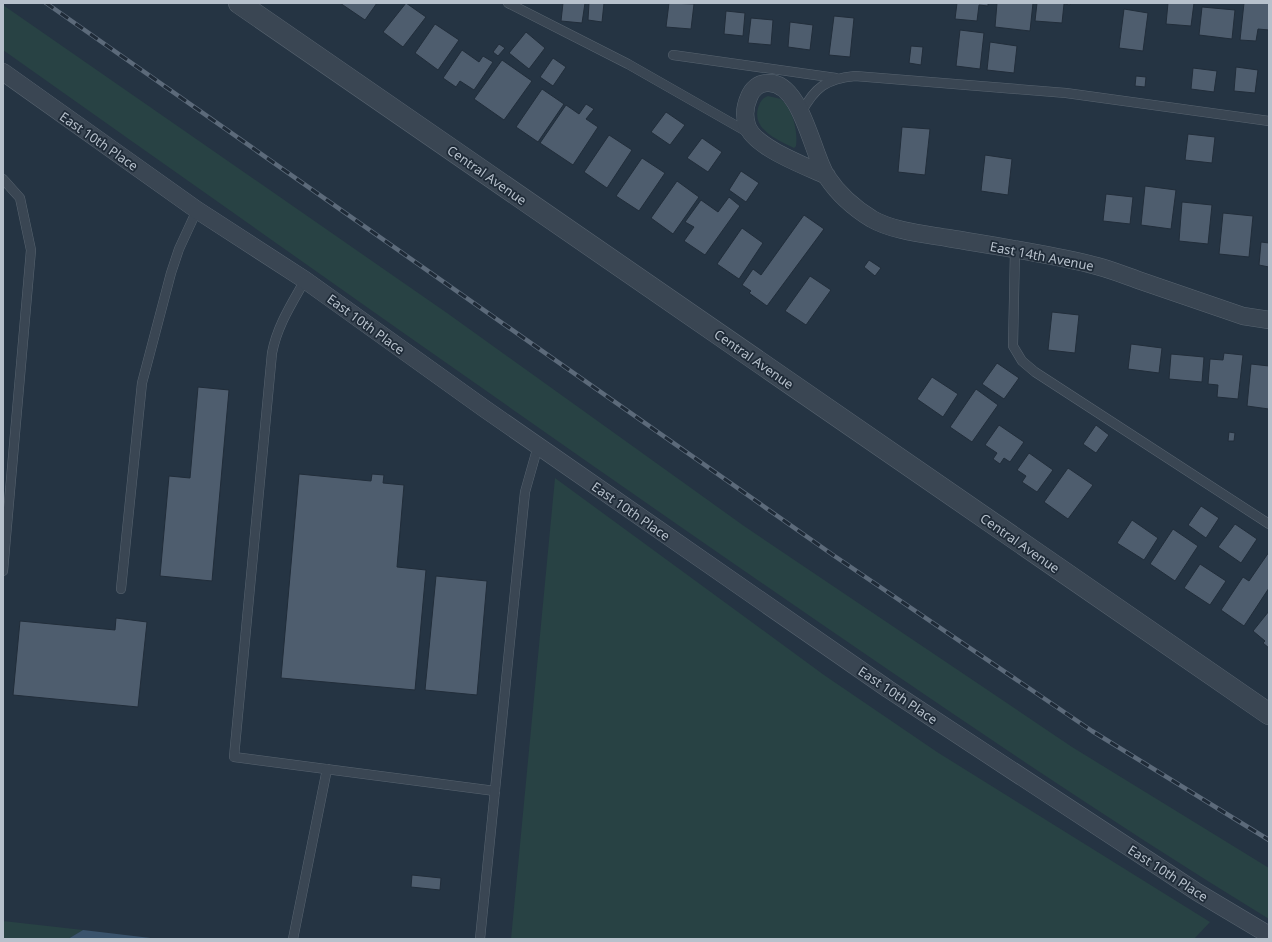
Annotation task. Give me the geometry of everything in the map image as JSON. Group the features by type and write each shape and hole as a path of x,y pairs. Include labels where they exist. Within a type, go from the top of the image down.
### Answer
{"street":[{"name":"Central Avenue","path":"239,3 1267,711"},
{"name":"East 10th Place","path":"3,72 197,210 305,280 538,446 888,689 1197,892 1269,935"},
{"name":"East 14th Avenue","path":"827,176 769,148 751,134 746,125 746,104 755,87 763,83 773,82 783,86 790,93 827,176 844,198 855,208 874,220 916,232 1091,264 1243,316 1269,320"}],"lane":[{"path":"508,3 628,64 751,134"},
{"path":"674,55 838,78 855,76 1066,93 1269,120"},
{"path":"800,113 806,102 823,84 838,78"},
{"path":"3,179 20,198 31,250 3,571"},
{"path":"121,589 142,383 171,273 179,249 197,210"},
{"path":"1015,250 1013,346 1022,361 1042,377 1269,524"},
{"path":"305,280 285,316 272,352 234,757 495,791"},
{"path":"480,939 525,492 538,446"},
{"path":"293,939 327,769"}],"green space":[{"path":"3,5 447,313 744,526 1072,747 1269,868 1269,919 1050,779 834,633 519,414 3,50"},
{"path":"768,96 781,99 792,115 796,134 796,146 794,148 774,138 759,122 757,116 758,108 762,100"},
{"path":"555,478 824,675 937,752 1210,922 1194,939 511,939"},
{"path":"3,921 83,930 68,939 3,939"}],"water":[{"path":"83,930 159,939 68,939"}],"building":[{"path":"340,3 377,3 365,20"},
{"path":"406,3 426,17 403,47 383,32"},
{"path":"563,3 585,3 582,23 561,21"},
{"path":"589,3 604,3 602,22 588,20"},
{"path":"669,3 694,4 691,29 666,27"},
{"path":"957,3 988,3 988,6 979,5 977,21 955,19"},
{"path":"997,3 1033,3 1030,31 995,27"},
{"path":"1037,3 1070,3 1070,5 1064,4 1062,23 1035,21"},
{"path":"1168,3 1194,3 1191,26 1166,24"},
{"path":"1244,3 1269,3 1269,30 1258,29 1256,41 1240,40"},
{"path":"1202,7 1235,10 1232,39 1199,35"},
{"path":"1124,9 1148,13 1143,51 1119,48"},
{"path":"726,11 745,13 743,36 724,34"},
{"path":"834,16 854,18 850,57 829,55"},
{"path":"751,18 773,20 771,45 748,43"},
{"path":"790,22 813,25 810,50 788,47"},
{"path":"435,24 459,40 438,70 415,53"},
{"path":"960,30 984,33 980,69 956,66"},
{"path":"526,32 545,48 529,69 509,53"},
{"path":"990,42 1017,46 1014,73 987,70"},
{"path":"499,44 505,48 498,56 493,52"},
{"path":"911,46 923,47 921,65 909,63"},
{"path":"462,50 479,62 483,56 493,62 474,90 460,81 456,87 443,78"},
{"path":"553,58 566,67 553,86 540,77"},
{"path":"502,60 532,81 504,120 474,99"},
{"path":"1236,67 1258,70 1255,93 1234,91"},
{"path":"1193,68 1217,71 1214,92 1191,89"},
{"path":"1136,76 1146,77 1145,87 1135,86"},
{"path":"542,89 564,104 538,142 516,127"},
{"path":"586,104 594,109 586,119 598,127 573,165 540,143 566,105 579,114"},
{"path":"666,112 685,125 670,145 651,132"},
{"path":"902,127 930,129 925,175 898,172"},
{"path":"1188,134 1215,137 1212,163 1185,160"},
{"path":"609,135 632,150 607,188 584,172"},
{"path":"702,138 722,152 708,172 687,158"},
{"path":"985,155 1012,159 1008,195 981,191"},
{"path":"642,158 665,173 639,211 616,196"},
{"path":"741,171 759,183 746,202 729,190"},
{"path":"677,181 699,197 673,234 651,218"},
{"path":"1145,186 1176,190 1171,229 1141,225"},
{"path":"1106,194 1133,197 1130,224 1103,221"},
{"path":"729,197 740,206 705,255 684,241 694,227 685,222 701,200 718,212"},
{"path":"1182,202 1212,205 1208,244 1179,241"},
{"path":"1223,213 1253,216 1249,257 1219,254"},
{"path":"804,215 824,229 767,306 749,293 751,291 742,285 753,269 761,275"},
{"path":"742,228 763,243 739,279 717,264"},
{"path":"1261,242 1269,243 1269,267 1259,265"},
{"path":"869,260 881,268 875,276 864,267"},
{"path":"810,276 831,290 806,325 785,311"},
{"path":"1052,312 1079,315 1075,353 1048,350"},
{"path":"1131,344 1162,348 1159,373 1128,369"},
{"path":"1224,353 1243,355 1238,399 1217,397 1218,385 1208,384 1210,359 1223,360"},
{"path":"1171,354 1204,357 1202,382 1169,379"},
{"path":"997,363 1019,378 1004,399 982,384"},
{"path":"1251,364 1269,366 1269,409 1247,406"},
{"path":"932,377 958,394 943,417 917,399"},
{"path":"198,387 229,390 212,581 160,576 169,476 190,478"},
{"path":"976,389 998,405 972,442 950,427"},
{"path":"999,425 1024,442 1010,462 1004,458 1000,464 993,459 997,453 985,445"},
{"path":"1096,425 1109,435 1096,453 1083,444"},
{"path":"1229,432 1235,433 1234,441 1228,441"},
{"path":"1029,453 1053,470 1037,492 1022,482 1026,476 1017,470"},
{"path":"1068,468 1093,485 1068,519 1044,502"},
{"path":"299,474 371,481 372,474 384,475 383,483 404,485 397,567 426,570 415,690 281,678"},
{"path":"1201,506 1219,518 1206,538 1188,525"},
{"path":"1132,520 1158,538 1144,560 1117,543"},
{"path":"1235,524 1257,539 1241,563 1218,547"},
{"path":"1173,529 1198,546 1175,581 1150,564"},
{"path":"1269,552 1269,588 1244,626 1221,610 1243,577 1249,581"},
{"path":"1200,564 1226,581 1210,605 1184,588"},
{"path":"436,576 487,581 477,695 425,690"},
{"path":"1269,611 1269,648 1263,643 1265,641 1253,631"},
{"path":"116,618 147,622 138,707 13,695 20,621 115,630"},
{"path":"412,875 441,878 440,890 411,887"}],"railway":[{"path":"46,3 833,555 1092,731 1269,840"}]}
